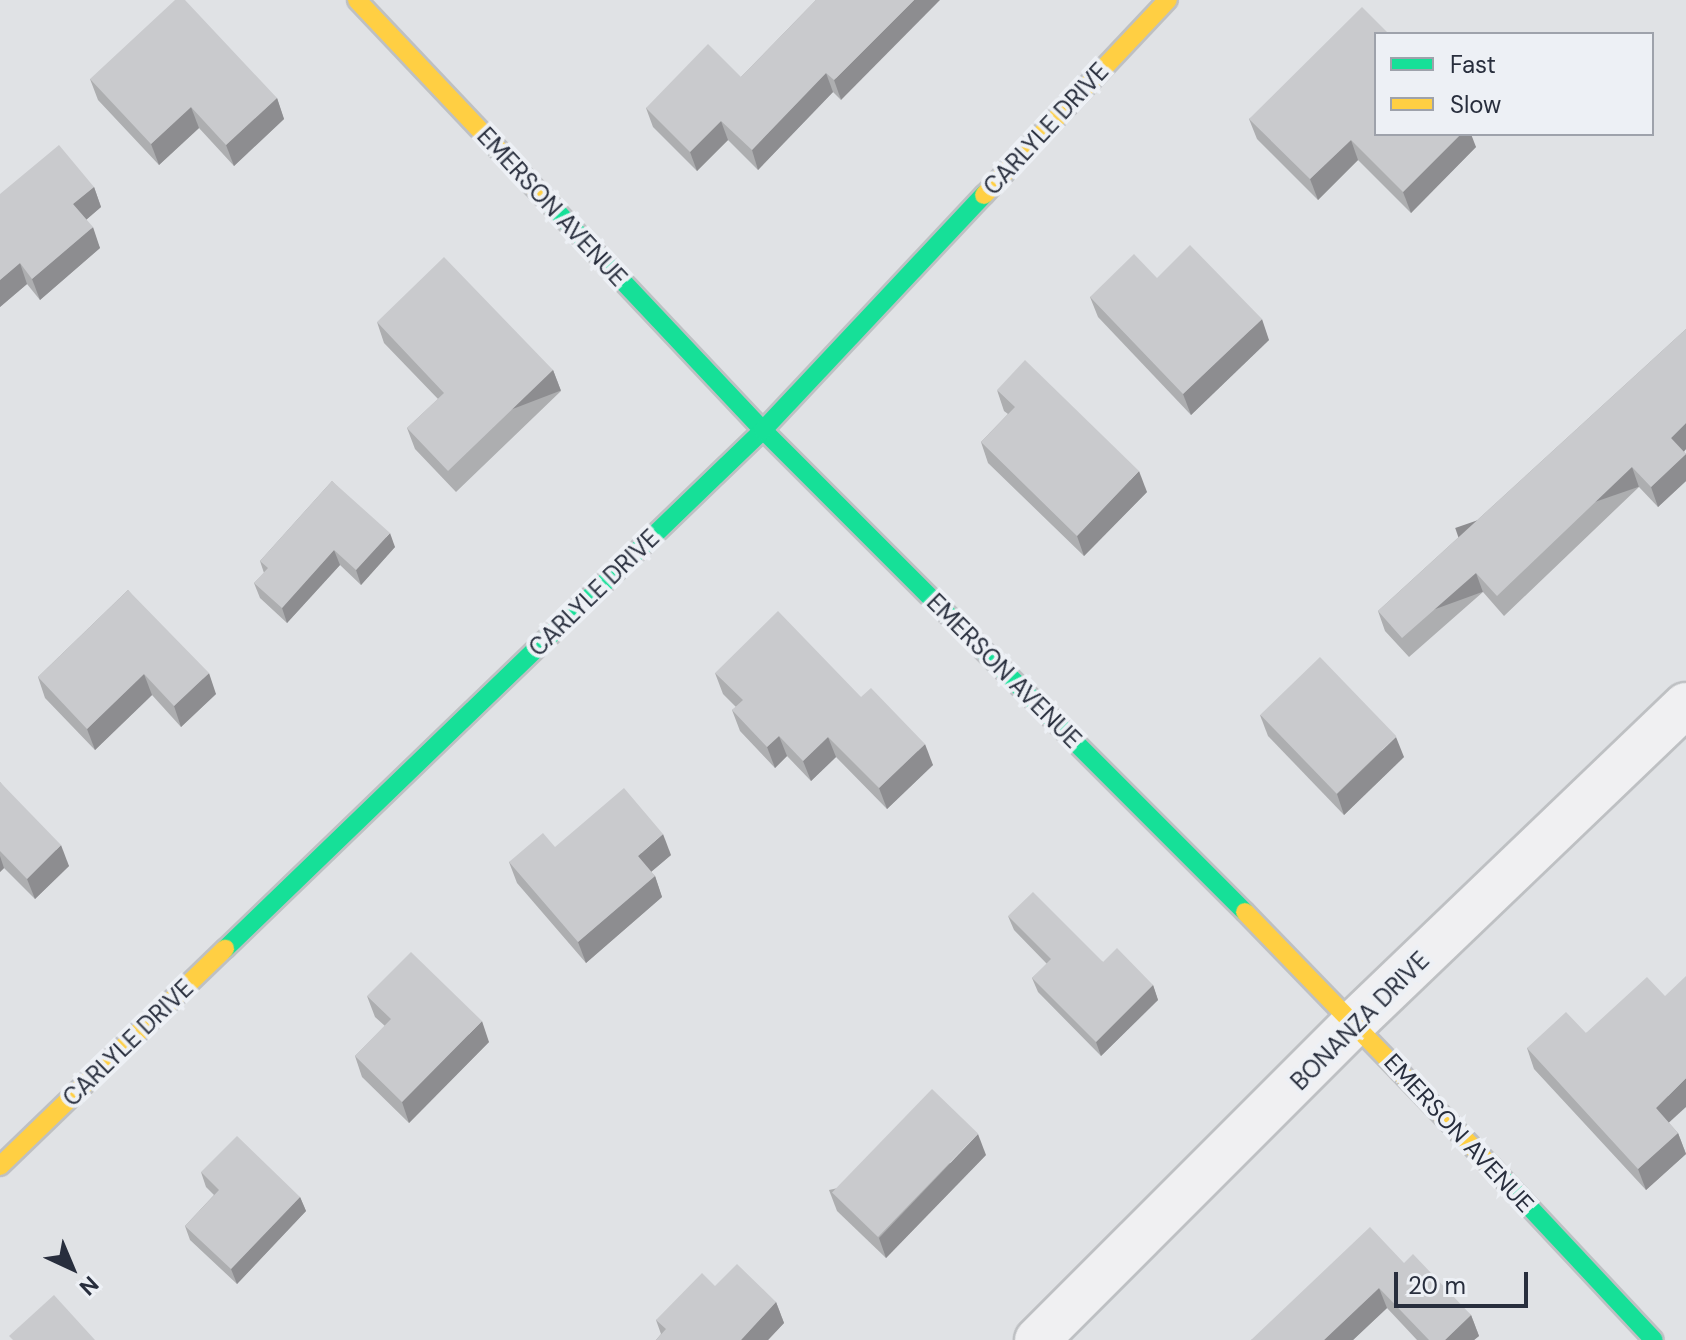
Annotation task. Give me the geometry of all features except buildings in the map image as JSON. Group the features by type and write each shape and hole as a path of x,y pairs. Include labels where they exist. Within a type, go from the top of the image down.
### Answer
{"street":[{"name":"EMERSON AVENUE","path":"357,0 763,430 1355,1022 1654,1340"},
{"name":"CARLYLE DRIVE","path":"0,1166 763,430 1168,0"},
{"name":"BONANZA DRIVE","path":"1037,1340 1355,1022 1686,705"}],"traffic: fast":[{"path":"225,949 763,430 984,195"},
{"path":"547,201 763,430 1245,912"},
{"path":"1491,1166 1654,1340"}],"traffic: slow":[{"path":"357,0 547,201"},
{"path":"984,195 1168,0"},
{"path":"1245,912 1491,1166"},
{"path":"0,1166 225,949"}]}
